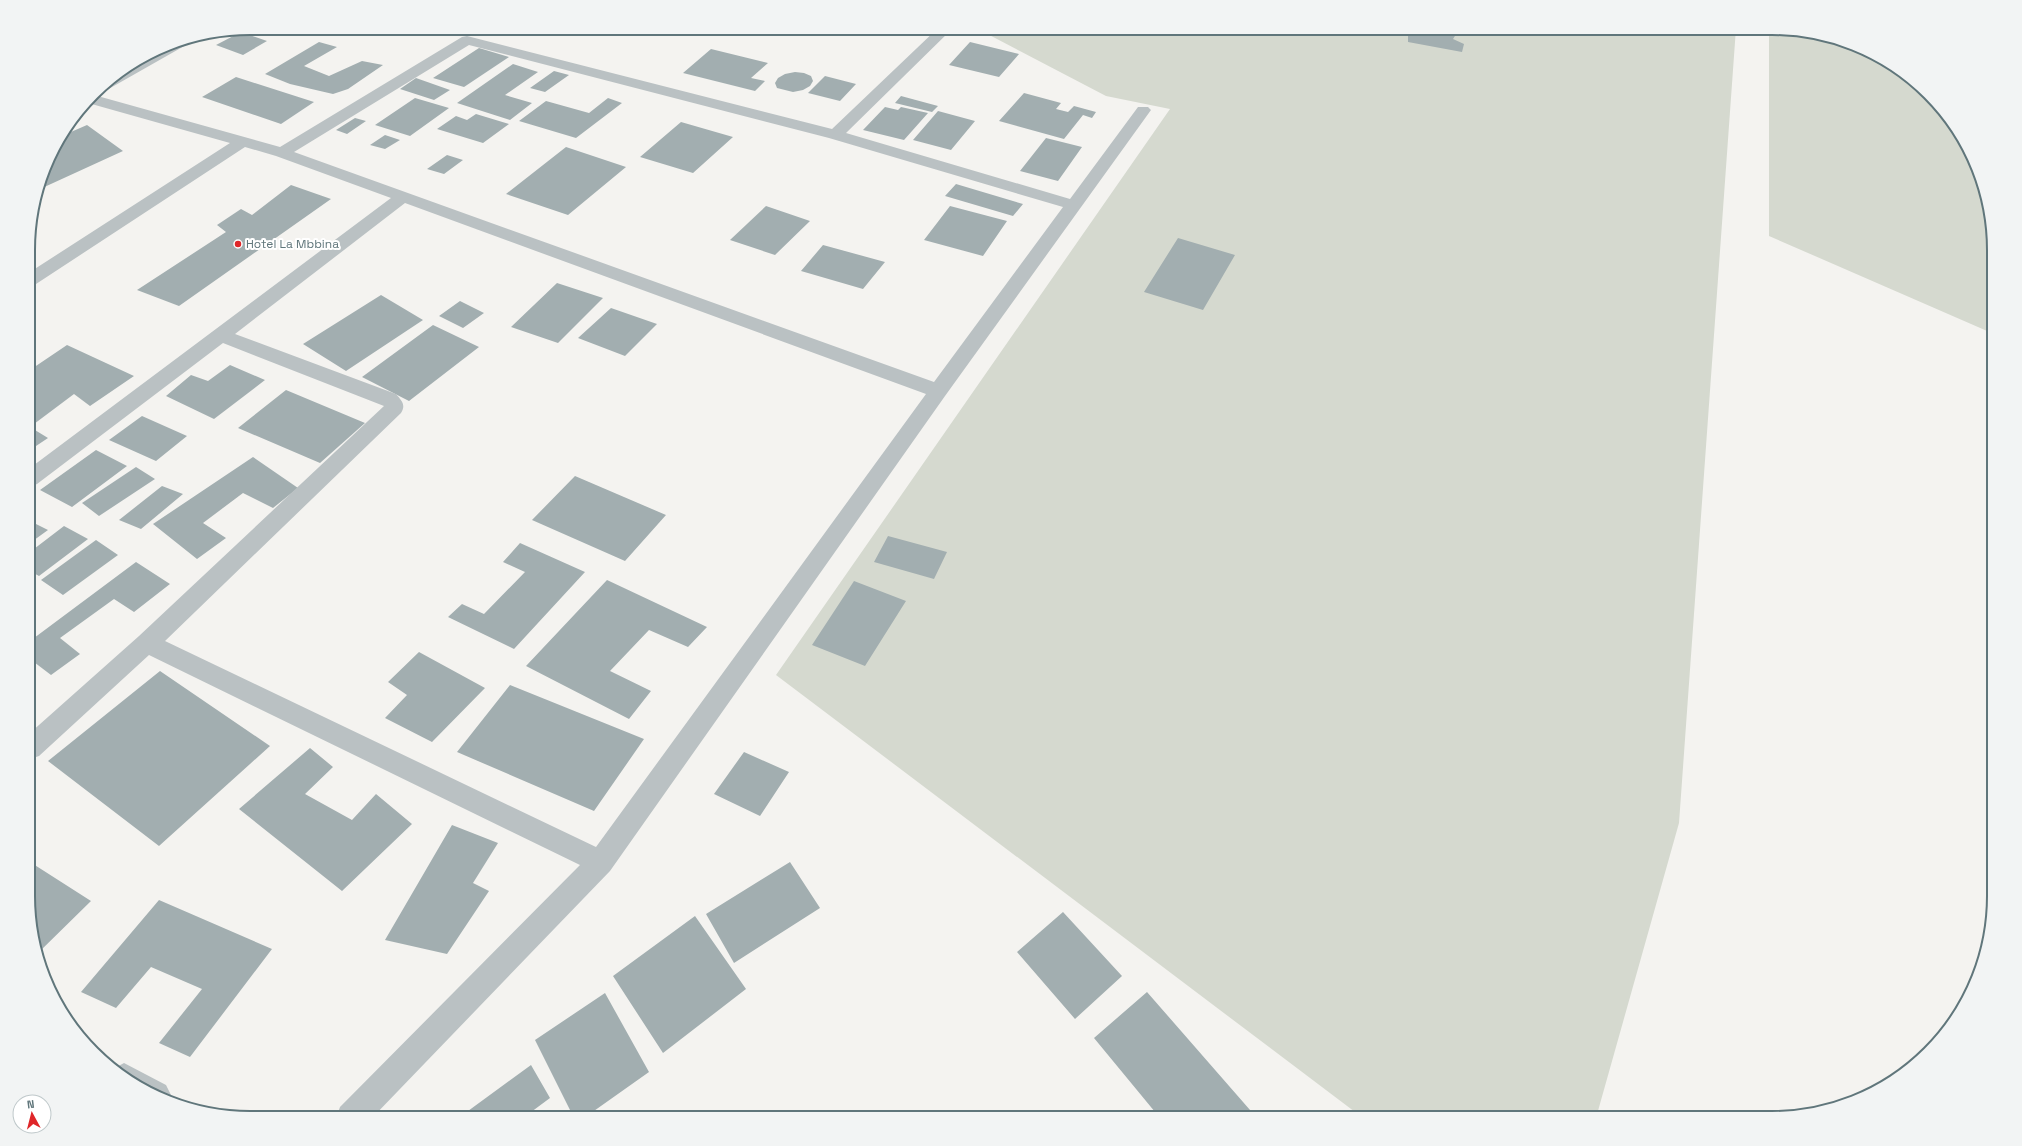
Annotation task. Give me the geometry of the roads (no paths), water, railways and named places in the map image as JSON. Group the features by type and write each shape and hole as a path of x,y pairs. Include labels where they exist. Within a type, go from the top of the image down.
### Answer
{"street":[{"path":"835,135 939,35"},
{"path":"282,153 467,40 835,135 1074,205"},
{"path":"96,100 244,141 282,153 402,198 938,391"},
{"path":"358,1111 601,862 938,391 1143,110"},
{"path":"35,277 244,141"},
{"path":"35,475 402,198"},
{"path":"35,744 147,643 394,408 394,405 389,400 220,335"},
{"path":"147,643 601,862"}],"place":[{"name":"Hotel La Mbbina","path":"238,244"}]}
